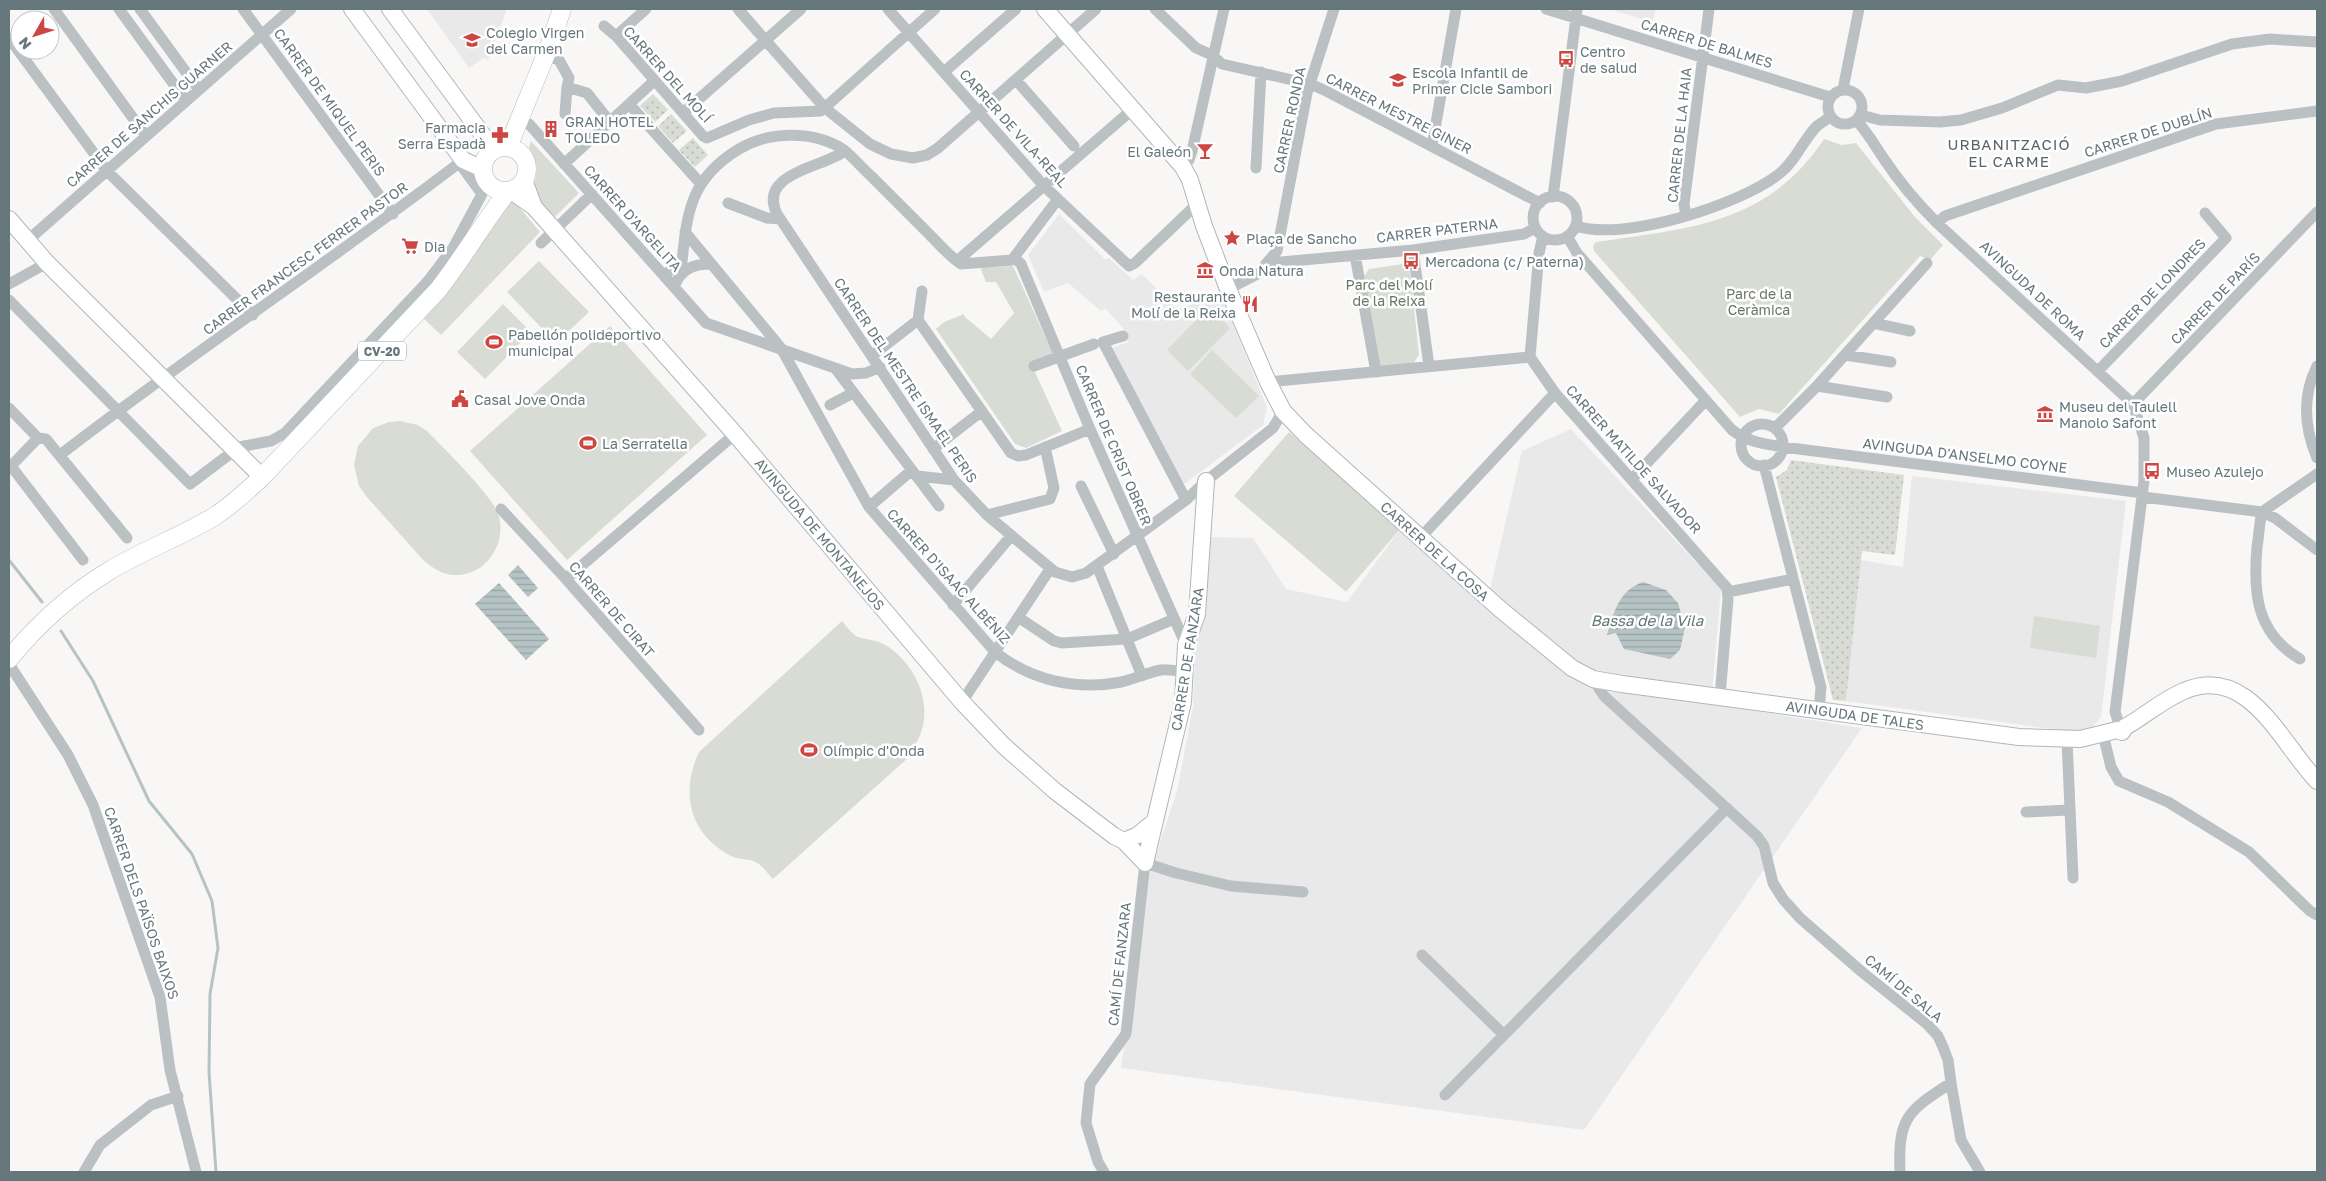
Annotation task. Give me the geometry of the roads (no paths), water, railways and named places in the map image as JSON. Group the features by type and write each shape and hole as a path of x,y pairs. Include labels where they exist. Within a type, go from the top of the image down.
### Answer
{"main road":[{"path":"352,9 464,160 483,169"},
{"path":"390,9 485,138 508,149 527,166 524,180 504,190 488,183 483,169 486,156 508,149 529,124 548,52 562,9"},
{"name":"CARRER DE LA COSA","path":"1045,9 1183,166 1190,180 1228,289 1268,382 1284,411 1306,435 1500,609 1572,668 1593,679"},
{"path":"508,149 548,52"},
{"name":"AVINGUDA DE MONTANEJOS","path":"524,180 534,207"},
{"name":"AVINGUDA DE MONTANEJOS","path":"504,190 534,207 735,434 962,702 1004,746 1054,791 1114,836 1124,841 1145,863"},
{"name":"CV-20","path":"9,659 29,634 59,607 96,580 125,562 216,516 262,477 438,290 463,258 504,190"},
{"path":"9,219 47,263 262,477"},
{"name":"CARRER DE FANZARA","path":"1145,863 1183,702 1186,645 1197,614 1206,481"},
{"name":"AVINGUDA DE TALES","path":"1593,679 2019,738 2066,740 2116,729"},
{"path":"2116,729 2184,691 2200,685 2214,684 2226,686 2238,691 2268,719 2304,767 2317,781"},
{"path":"1124,841 1138,834 1155,821"},
{"path":"1124,841 1151,840"}],"street":[{"path":"54,9 146,136"},
{"path":"118,9 186,101"},
{"path":"140,9 199,90"},
{"name":"CARRER DE MIQUEL PERIS","path":"243,9 393,214"},
{"name":"CARRER DE SANCHIS GUARNER","path":"27,241 291,9"},
{"path":"616,36 646,9"},
{"path":"738,9 825,108 880,150 913,158 932,153 1096,9"},
{"path":"683,113 801,9"},
{"name":"CARRER DE VILA-REAL","path":"888,9 1044,186 1129,266 1136,263 1197,204"},
{"path":"825,108 935,9"},
{"path":"944,72 1016,9"},
{"name":"CARRER MESTRE GINER","path":"1155,9 1196,48 1212,55 1222,64 1310,84 1324,90 1540,203"},
{"name":"CARRER RONDA","path":"1256,274 1275,256 1280,239 1310,84 1334,9"},
{"path":"1432,146 1456,9"},
{"name":"CARRER DE BALMES","path":"1546,9 1576,14 1702,57 1830,97"},
{"name":"CARRER DE LA HAIA","path":"1686,216 1684,204 1709,9"},
{"path":"1843,89 1858,9"},
{"path":"1183,166 1189,160 1192,151 1220,12"},
{"path":"1553,197 1576,14"},
{"name":"CARRER DEL MOLÍ","path":"604,26 616,36 654,81 707,138 760,116 783,112 816,112 825,108"},
{"path":"9,38 107,171 253,315"},
{"path":"1859,118 1862,102 1855,92 1843,89 1835,92 1830,97 1827,107 1830,117 1838,124 1848,125 1859,118 1940,122 1961,120 2002,108 2058,85 2086,88 2122,81 2232,44 2270,39 2317,42"},
{"path":"548,52 559,60 569,78 565,114"},
{"path":"1256,168 1261,72"},
{"path":"1016,80 1074,146"},
{"path":"564,164 654,81"},
{"path":"567,87 587,93 610,122"},
{"path":"629,104 701,184"},
{"path":"956,261 1134,109"},
{"name":"CARRER DE DUBLÍN","path":"1937,223 1945,216 2216,124 2317,111"},
{"path":"1576,226 1589,230 1640,226 1686,216 1723,204 1766,183 1780,173 1795,158 1817,126 1830,117"},
{"name":"AVINGUDA DE ROMA","path":"1859,118 1883,158 1908,193 1937,223 2134,404"},
{"name":"CARRER D'ARGELITA","path":"529,124 706,323 835,368 859,374 880,367"},
{"path":"664,275 682,262 689,208 701,184 718,165 735,152 751,143 776,136 800,136 817,140 845,151 956,261 964,264 1008,261 1015,258 1058,199"},
{"name":"CARRER DEL MESTRE ISMAEL PERIS","path":"845,151 788,177 779,184 773,195 774,208 954,480 987,515 1050,569 1063,576 1076,577 1097,566 1186,500 1206,481 1273,428 1284,411"},
{"path":"9,300 190,484 234,450 246,445 278,439 428,281 453,248 482,194 463,168 464,160"},
{"name":"CARRER FRANCESC FERRER PASTOR","path":"60,455 118,411 393,214 464,160"},
{"path":"541,243 592,194"},
{"path":"1268,382 1530,357 1539,253 1539,232 1534,215 1540,203 1553,197 1560,197 1572,205 1576,211 1576,226 1567,236 1555,240 1539,232"},
{"path":"728,203 767,218 780,219"},
{"name":"CARRER DE PARÍS","path":"2134,404 2317,212"},
{"name":"CARRER DE LONDRES","path":"2098,371 2226,238 2205,213"},
{"name":"CARRER D'ARGELITA","path":"685,232 781,348"},
{"name":"CARRER PATERNA","path":"1228,289 1276,264 1288,261 1413,250 1539,232"},
{"name":"AVINGUDA D'ANSELMO COYNE","path":"1567,236 1577,253 1732,430 1742,438 1752,442 2262,512"},
{"path":"1280,239 1288,261"},
{"path":"1413,250 1429,366"},
{"path":"1356,255 1376,372"},
{"name":"CARRER DE CRIST OBRER","path":"1015,258 1021,264 1090,429 1186,645"},
{"name":"CARRER D'ARGELITA","path":"682,262 708,260"},
{"name":"CARRER D'ARGELITA","path":"674,287 678,278 695,264 708,260"},
{"path":"9,284 47,263"},
{"path":"1776,428 1817,386 1927,263"},
{"path":"873,355 915,322 922,291"},
{"path":"915,322 928,335 1011,453 1021,456 1090,429"},
{"path":"1873,323 1910,331"},
{"path":"1123,336 1103,342 1186,500"},
{"path":"1034,366 1094,344"},
{"name":"CARRER D'ISAAC ALBÉNIZ","path":"781,348 869,507 995,652 1015,667 1049,680 1066,683 1098,684 1119,682 1162,670 1184,672"},
{"path":"1845,354 1891,362"},
{"name":"CARRER MATILDE SALVADOR","path":"1530,357 1554,393 1714,570 1728,592"},
{"path":"2317,366 2308,392 2306,413 2311,441 2317,458"},
{"path":"835,368 939,506"},
{"path":"1817,386 1887,397"},
{"path":"830,405 853,392"},
{"path":"1421,537 1554,393"},
{"path":"1632,479 1706,400"},
{"path":"2134,404 2144,438 2143,495 2115,712 2116,729 2111,767 2118,781 2168,802 2249,852 2310,911 2317,915"},
{"path":"9,408 38,438 46,439 126,538"},
{"path":"933,449 982,411"},
{"path":"1742,438 1750,427 1763,423 1776,428 1782,437 1783,447 1780,456 1773,463 1764,465 1821,687 1819,711"},
{"path":"566,579 735,434"},
{"path":"38,438 11,466 83,560"},
{"name":"AVINGUDA D'ANSELMO COYNE","path":"1742,438 1742,448 1746,457 1754,464 1764,465"},
{"path":"987,515 1045,502 1052,497 1054,488 1045,447"},
{"path":"869,507 914,473 954,480"},
{"path":"2300,659 2286,650 2273,635 2258,604 2254,575 2262,512 2317,474"},
{"path":"1081,486 1114,554"},
{"name":"CARRER DE CIRAT","path":"501,509 566,579 699,730"},
{"path":"2262,512 2275,518 2317,550"},
{"path":"953,605 1011,536"},
{"path":"1097,566 1142,676"},
{"path":"962,702 1050,569"},
{"path":"1720,697 1728,592 1793,579"},
{"path":"1018,617 1058,643 1127,639 1174,619"},
{"name":"CARRER DELS PAÏSOS BAIXOS","path":"9,664 68,755 93,805 160,997 170,1070 196,1172"},
{"name":"CARRER DE LA COSA","path":"1593,679 1604,696 1757,836"},
{"path":"2066,740 2073,878"},
{"path":"1444,1095 1727,808"},
{"path":"2026,812 2069,810"},
{"name":"CAMÍ DE SALA","path":"1757,836 1764,846 1773,883 1783,899 1800,918 1862,972 1927,1024 1938,1036 1948,1060 1961,1140 1980,1172"},
{"name":"AVINGUDA DE MONTANEJOS","path":"1145,863 1176,873 1231,886 1303,892"},
{"name":"CAMÍ DE FANZARA","path":"1104,1172 1098,1162 1086,1123 1090,1084 1126,1034 1145,863"},
{"path":"1422,955 1504,1036"},
{"path":"1900,1172 1900,1134 1908,1116 1919,1104 1951,1083"},
{"path":"84,1172 100,1145 152,1105 178,1096"}],"water":[{"path":"518,565 538,588 528,597 508,575"},
{"name":"Bassa de la Vila","path":"1643,582 1666,590 1678,603 1685,627 1680,650 1670,659 1624,649 1616,633 1607,635 1615,610 1623,596 1628,590"},
{"path":"499,583 549,639 526,660 475,604"}],"waterway":[{"path":"9,560 42,602"},
{"path":"61,631 93,681 149,801 192,854 212,901 218,948 210,994 209,1072 216,1172"}],"place":[{"name":"Colegio Virgen del Carmen","path":"472,40"},
{"name":"Centro de salud","path":"1566,59"},
{"name":"Escola Infantil de Primer Cicle Sambori","path":"1398,80"},
{"name":"GRAN HOTEL TOLEDO","path":"551,129"},
{"name":"Farmacia Serra Espadà","path":"500,135"},
{"name":"El Galeón","path":"1205,151"},
{"name":"Plaça de Sancho","path":"1232,238"},
{"name":"Dia","path":"410,246"},
{"name":"Mercadona (c/ Paterna)","path":"1411,261"},
{"name":"Onda Natura","path":"1205,270"},
{"name":"Restaurante Molí de la Reixa","path":"1250,304"},
{"name":"Pabellón polideportivo municipal","path":"494,342"},
{"name":"Casal Jove Onda","path":"460,399"},
{"name":"Museu del Taulell Manolo Safont","path":"2045,414"},
{"name":"La Serratella","path":"588,443"},
{"name":"Museo Azulejo","path":"2152,471"},
{"name":"Olímpic d'Onda","path":"809,750"}],"district":[{"name":"URBANITZACIÓ EL CARME","path":"2009,152"}],"park label":[{"name":"Parc del Molí de la Reixa","path":"1389,292"},
{"name":"Parc de la Ceràmica","path":"1759,302"}]}
